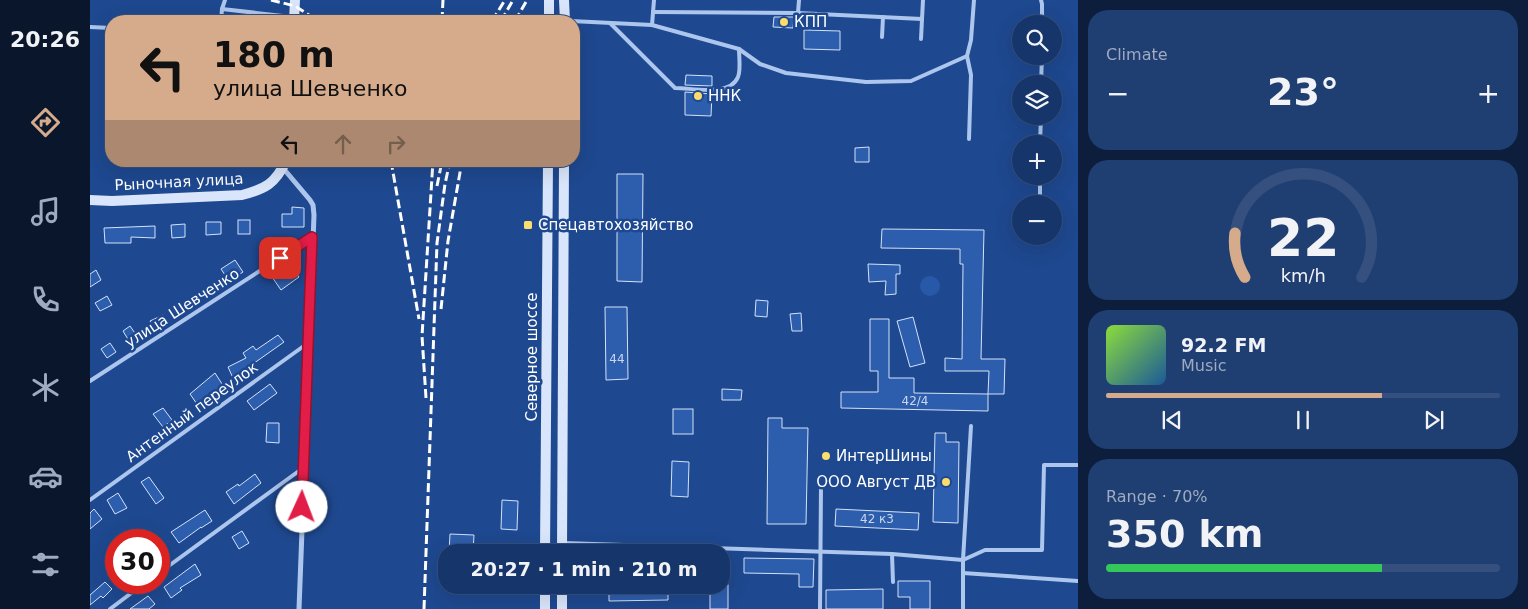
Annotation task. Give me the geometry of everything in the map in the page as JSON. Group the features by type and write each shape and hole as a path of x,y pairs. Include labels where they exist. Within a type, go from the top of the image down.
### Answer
{"main road":[{"path":"294,15 295,0"},
{"path":"548,15 549,0"},
{"path":"564,0 565,15"},
{"name":"Рыночная улица","path":"90,200 112,201 242,195 261,190 275,179 283,167"},
{"name":"Северное шоссе","path":"545,544 548,167"},
{"name":"Северное шоссе","path":"562,544 564,167"},
{"path":"545,594 545,609"},
{"path":"562,594 562,609"}],"street":[{"path":"286,167 313,205 298,608"}],"lane":[{"path":"222,15 225,0"},
{"path":"652,25 654,0"},
{"path":"798,0 798,13"},
{"path":"921,39 923,0"},
{"path":"969,139 971,75 967,56 971,40 974,0"},
{"path":"1041,0 1042,15"},
{"path":"222,9 265,15"},
{"path":"653,12 798,13 922,19"},
{"path":"882,37 883,17"},
{"path":"580,22 652,25 740,49 760,64 786,73 866,82 911,80 967,56"},
{"path":"610,23 675,88 722,90 733,86 739,76 740,49"},
{"path":"90,27 105,28"},
{"name":"улица Шевченко","path":"90,381 312,237"},
{"name":"Антенный переулок","path":"90,500 308,343"},
{"path":"963,609 963,560 971,426"},
{"path":"730,551 892,554 963,560 985,550 1042,550 1044,465 1077,465"},
{"path":"170,566 303,468"},
{"path":"820,609 821,486"},
{"path":"892,554 894,582"},
{"path":"963,573 1078,581"},
{"path":"113,608 131,594"}],"shaded area":[{"path":"930,276 937,279 940,286 937,293 930,296 923,293 920,286 923,279"}],"building":[{"name":"КПП","path":"774,17 794,17 793,28 773,27"},
{"path":"804,30 840,31 840,50 804,49"},
{"path":"686,75 712,76 712,86 685,85"},
{"path":"685,92 712,94 711,116 685,115"},
{"path":"869,147 869,162 855,162 855,148"},
{"path":"617,174 643,174 642,282 617,281"},
{"path":"292,207 304,208 304,227 282,227 282,214 292,214"},
{"path":"238,220 250,220 250,234 238,234"},
{"path":"206,222 221,222 221,234 206,235"},
{"path":"185,224 185,237 172,238 171,225"},
{"path":"155,226 155,238 131,237 131,243 105,243 104,228"},
{"path":"882,229 984,230 981,359 1005,359 1004,394 988,394 989,371 945,371 945,358 962,359 963,264 960,264 960,249 881,248"},
{"path":"235,260 243,272 229,281 221,269"},
{"path":"868,264 900,265 900,274 896,274 896,294 885,295 886,281 869,282"},
{"path":"291,265 299,277 281,290 272,277"},
{"path":"96,270 101,280 90,287 90,274"},
{"path":"107,296 112,305 100,311 95,303"},
{"path":"756,300 768,301 767,317 755,316"},
{"path":"605,307 627,307 628,379 606,380"},
{"path":"801,313 802,331 792,331 790,314"},
{"path":"163,315 166,323 154,329 150,321"},
{"path":"913,317 925,363 910,367 897,321"},
{"path":"870,319 889,319 889,378 914,378 914,393 988,394 988,411 841,408 841,392 878,392 878,371 870,371"},
{"path":"130,326 137,336 129,341 123,331"},
{"path":"278,335 284,342 233,378 228,367 246,358 243,353 253,346 256,350"},
{"path":"110,343 116,352 107,358 101,349"},
{"path":"215,373 224,387 207,398 208,400 199,407 190,394"},
{"path":"270,384 277,393 254,410 247,401"},
{"path":"722,389 742,390 741,400 722,400"},
{"path":"163,408 172,420 163,427 153,414"},
{"path":"673,409 693,409 693,434 673,434"},
{"path":"768,418 782,418 782,428 808,428 806,524 767,524"},
{"path":"267,423 279,423 279,443 266,442"},
{"name":"ООО Август ДВ","path":"935,433 946,433 946,442 959,442 958,523 933,522"},
{"path":"672,461 689,462 688,497 671,496"},
{"path":"255,474 261,483 234,504 226,492 238,484 239,486"},
{"path":"149,477 164,498 156,504 141,482"},
{"path":"118,493 127,508 115,514 107,500"},
{"path":"502,500 518,501 517,530 501,529"},
{"path":"94,509 102,519 90,529 90,513"},
{"path":"836,509 919,513 918,530 835,526"},
{"path":"205,510 212,521 179,543 171,532"},
{"path":"242,531 249,543 239,549 232,537"},
{"path":"450,534 474,535 473,544 449,544"},
{"path":"744,558 814,559 813,587 799,587 799,574 744,573"},
{"path":"195,564 201,575 180,588 182,590 171,598 168,594 170,594 170,583"},
{"path":"898,581 930,581 930,609 910,609 910,597 898,597"},
{"path":"105,582 105,594 107,594 103,598 101,596 90,605 90,595"},
{"path":"883,589 883,609 826,609 826,590"},
{"path":"609,594 668,594 668,600 609,601"},
{"path":"710,594 728,594 728,609 710,609"},
{"path":"148,596 155,604 149,609 130,609"}],"railway":[{"path":"271,0 295,6 309,15"},
{"path":"442,15 443,0"},
{"path":"496,15 505,0"},
{"path":"504,15 513,0"},
{"path":"518,15 527,0"},
{"path":"392,167 419,319"},
{"path":"426,398 422,336 433,167"},
{"path":"437,186 441,167"},
{"path":"424,609 437,243 449,167"},
{"path":"441,309 448,241 461,167"}],"place":[{"name":"КПП","path":"784,22"},
{"name":"ННК","path":"698,96"},
{"name":"Спецавтохозяйство","path":"528,225"},
{"name":"ИнтерШины","path":"826,456"},
{"name":"ООО Август ДВ","path":"946,482"}],"route":[{"path":"280,258 312,237 302,507"}]}
